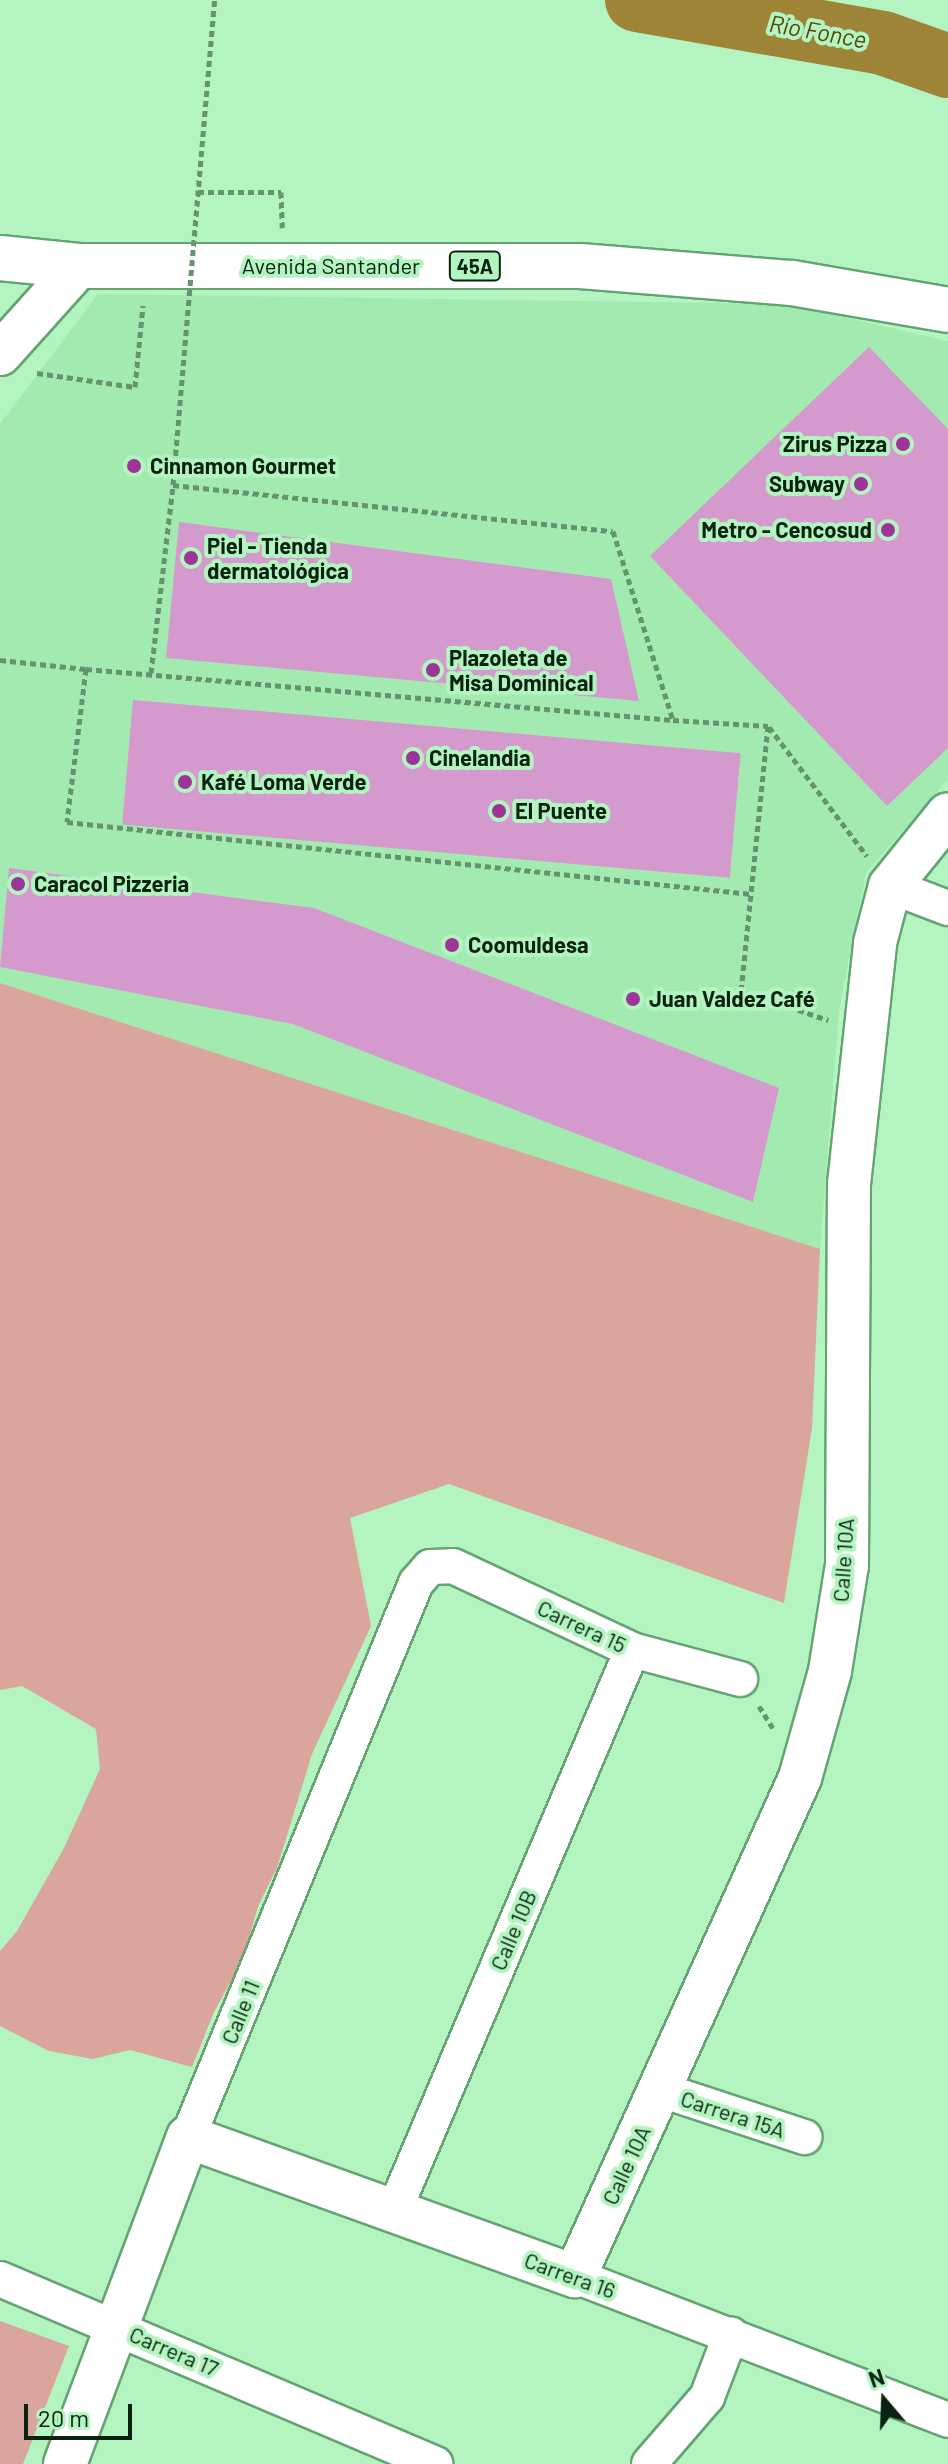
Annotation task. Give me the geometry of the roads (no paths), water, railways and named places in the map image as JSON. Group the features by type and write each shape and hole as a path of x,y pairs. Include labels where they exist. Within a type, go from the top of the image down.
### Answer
{"highway":[{"name":"Avenida Santander","path":"0,258 79,266 580,266 792,283 948,310"}],"street":[{"path":"16,363 79,266"},
{"name":"Calle 10A","path":"575,2276 800,1778 830,1671 847,1565 849,1184 875,943 890,886 948,814"},
{"path":"890,886 948,908"},
{"name":"Carrera 15","path":"430,1567 453,1566 632,1650 740,1679"},
{"name":"Calle 11","path":"65,2464 188,2137 416,1583 430,1567"},
{"name":"Calle 10B","path":"394,2211 632,1650"},
{"name":"Carrera 15A","path":"661,2090 804,2137"},
{"name":"Carrera 16","path":"188,2137 731,2334 948,2420"},
{"name":"Carrera 17","path":"0,2279 435,2464"},
{"path":"649,2464 707,2397 731,2334"}],"waterway":[{"name":"Río Fonce","path":"637,0 883,43 948,66"}],"place":[{"name":"Zirus Pizza","path":"903,444"},
{"name":"Cinnamon Gourmet","path":"134,466"},
{"name":"Subway","path":"861,484"},
{"name":"Metro - Cencosud","path":"888,530"},
{"name":"Piel - Tienda dermatológica","path":"191,558"},
{"name":"Plazoleta de Misa Dominical","path":"433,670"},
{"name":"Cinelandia","path":"413,758"},
{"name":"Kafé Loma Verde","path":"185,782"},
{"name":"El Puente","path":"499,811"},
{"name":"Caracol Pizzeria","path":"18,884"},
{"name":"Coomuldesa","path":"452,945"},
{"name":"Juan Valdez Café","path":"633,999"}]}
